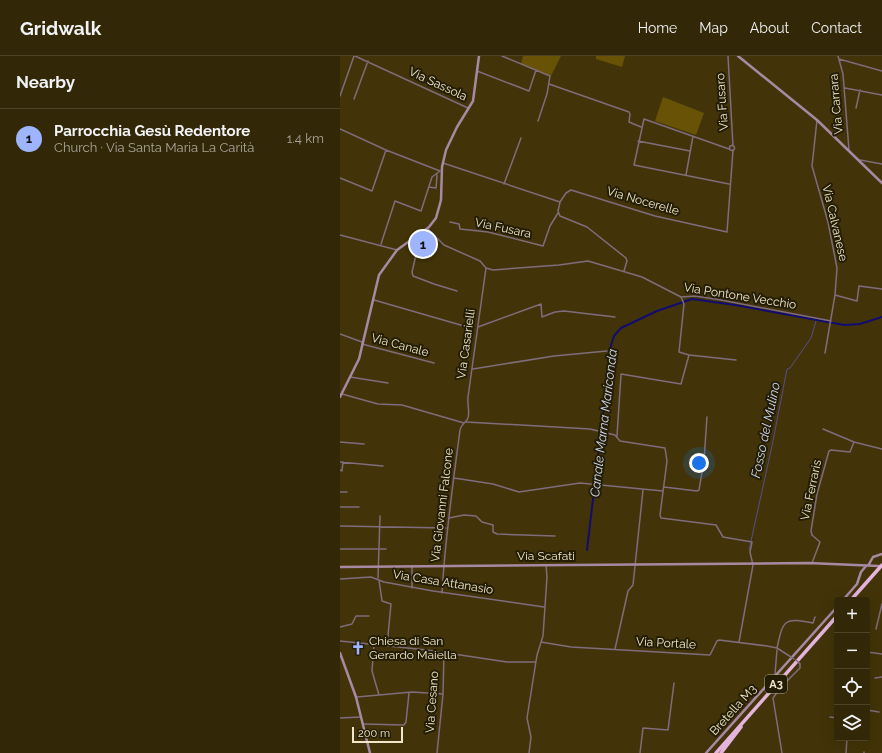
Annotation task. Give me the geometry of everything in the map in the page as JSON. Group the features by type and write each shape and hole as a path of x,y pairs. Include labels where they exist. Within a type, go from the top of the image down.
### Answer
{"highway":[{"path":"856,597 881,567"},
{"name":"A3","path":"718,753 834,619"},
{"name":"A3","path":"718,753 834,623"}],"street":[{"name":"Via Sassola","path":"355,56 469,109"},
{"path":"340,96 355,56"},
{"path":"479,56 473,101 450,141 443,163 441,171 440,205 434,221 397,250 379,275 358,361 341,396 378,404 402,405 465,423 590,429 615,435 620,441 665,448 667,461 660,515 661,518 716,525 723,537 751,542 750,552 753,564 739,642"},
{"path":"502,56 550,76 538,121"},
{"name":"Via Fusaro","path":"726,231 728,230 730,216 728,198 733,150 728,56"},
{"path":"738,56 817,120 860,160 882,183"},
{"name":"Via Carrara","path":"838,56 845,88 849,150"},
{"path":"839,59 882,71"},
{"path":"354,99 368,61"},
{"path":"477,71 529,91 536,70"},
{"path":"549,84 629,112 629,122 641,127"},
{"path":"845,88 882,95"},
{"path":"856,108 860,90"},
{"path":"730,184 634,165 642,120 645,118 733,150"},
{"name":"Via Calvanese","path":"817,120 812,166 824,204 837,268 835,295 825,353"},
{"path":"340,129 386,150 441,171"},
{"path":"686,175 693,136"},
{"path":"504,184 521,138"},
{"path":"638,141 690,151"},
{"name":"Via Fusaro","path":"729,148 730,146 733,146"},
{"path":"340,178 372,192 386,150"},
{"path":"860,160 882,164"},
{"path":"443,163 560,202 558,213 587,227 626,258 627,261 624,271"},
{"path":"381,244 395,201 421,210 432,177 441,171"},
{"path":"428,186 436,188 437,175"},
{"name":"Via Nocerelle","path":"560,202 566,193 571,190 655,216 726,231"},
{"name":"Via Fusara","path":"450,222 459,224 460,229 488,232 543,246 550,226 558,213"},
{"path":"427,228 437,240 451,250 480,261 486,268"},
{"path":"340,235 381,244 397,250"},
{"path":"437,240 432,248 423,255 416,255 412,272 413,276 457,291"},
{"name":"Via Pontone Vecchio","path":"486,268 493,270 559,265 588,261 642,277 682,298 694,296 721,300 831,323"},
{"name":"Via Casarielli","path":"465,423 469,414 468,397 486,268"},
{"path":"835,295 857,300 859,286 882,289"},
{"path":"682,298 684,304 679,352 689,355 736,360"},
{"path":"372,299 464,326"},
{"path":"478,327 540,304 542,317 564,311 615,317"},
{"name":"Via Canale","path":"340,334 362,343 434,363"},
{"path":"473,369 554,356 607,351"},
{"path":"617,438 622,374 652,378 656,381 681,384 689,355"},
{"path":"350,377 388,383"},
{"path":"664,487 699,490 704,460 707,417"},
{"name":"Via Giovanni Falcone","path":"442,593 447,528 461,428 465,423"},
{"path":"824,429 854,442 882,449"},
{"path":"340,442 364,444"},
{"name":"Via Ferraris","path":"812,563 820,542 812,535 811,531 817,494 829,451 850,452 854,442"},
{"path":"340,462 383,466"},
{"path":"340,470 342,471 343,462"},
{"path":"454,478 493,484 524,492 575,484 663,491"},
{"path":"615,650 628,591 633,585 643,489"},
{"path":"340,492 347,492"},
{"path":"340,507 359,507"},
{"path":"449,518 464,515 476,516 482,522 493,526 493,532 497,534 555,536"},
{"path":"380,516 378,579 382,601 391,604 387,646"},
{"path":"340,526 447,528"},
{"path":"340,549 386,549"},
{"path":"846,597 858,584 863,568 873,557 882,554"},
{"name":"Via Scafati","path":"340,567 812,563 857,566 863,568 881,567"},
{"path":"529,753 531,737 527,718 538,650 541,642 547,576 546,565"},
{"path":"412,566 412,588"},
{"name":"Via Casa Attanasio","path":"340,579 366,576 412,588 544,607"},
{"path":"876,629 881,604"},
{"name":"Bretella M3","path":"706,753 834,610"},
{"path":"340,627 346,627 352,624 356,616 369,616"},
{"path":"775,674 781,627 784,623 793,619 813,623 815,617"},
{"name":"Via Portale","path":"541,642 559,646 710,655 717,640 739,642 777,649 800,664 800,668 780,687 773,698 782,753"},
{"path":"340,641 444,652 512,662 536,662"},
{"path":"374,644 372,671 379,695"},
{"name":"Via Cesano","path":"437,753 443,694 444,652"},
{"path":"870,652 882,654"},
{"path":"340,653 356,697 370,753"},
{"path":"875,678 882,677"},
{"path":"640,753 643,728 668,730 674,683"},
{"path":"363,724 404,726 406,722 409,692"},
{"path":"356,697 409,692 443,694"},
{"path":"870,710 879,712"},
{"path":"830,717 834,718"},
{"path":"340,718 361,718"},
{"path":"846,753 847,741"}],"shaded area":[{"path":"523,56 561,56 551,76 521,64"},
{"path":"596,56 625,56 622,67 596,59"},
{"path":"663,97 704,113 696,135 655,121"}],"waterway":[{"name":"Canale Marna Mariconda","path":"587,550 611,345 614,336 621,328 657,311 692,299 735,305 844,325 860,324 882,317"},
{"name":"Fosso del Mulino","path":"749,550 787,369 790,368 811,338 816,321"}],"place":[{"name":"Parrocchia Gesù Redentore","path":"423,244"},
{"name":"Chiesa di San Gerardo Maiella","path":"358,648"}]}
